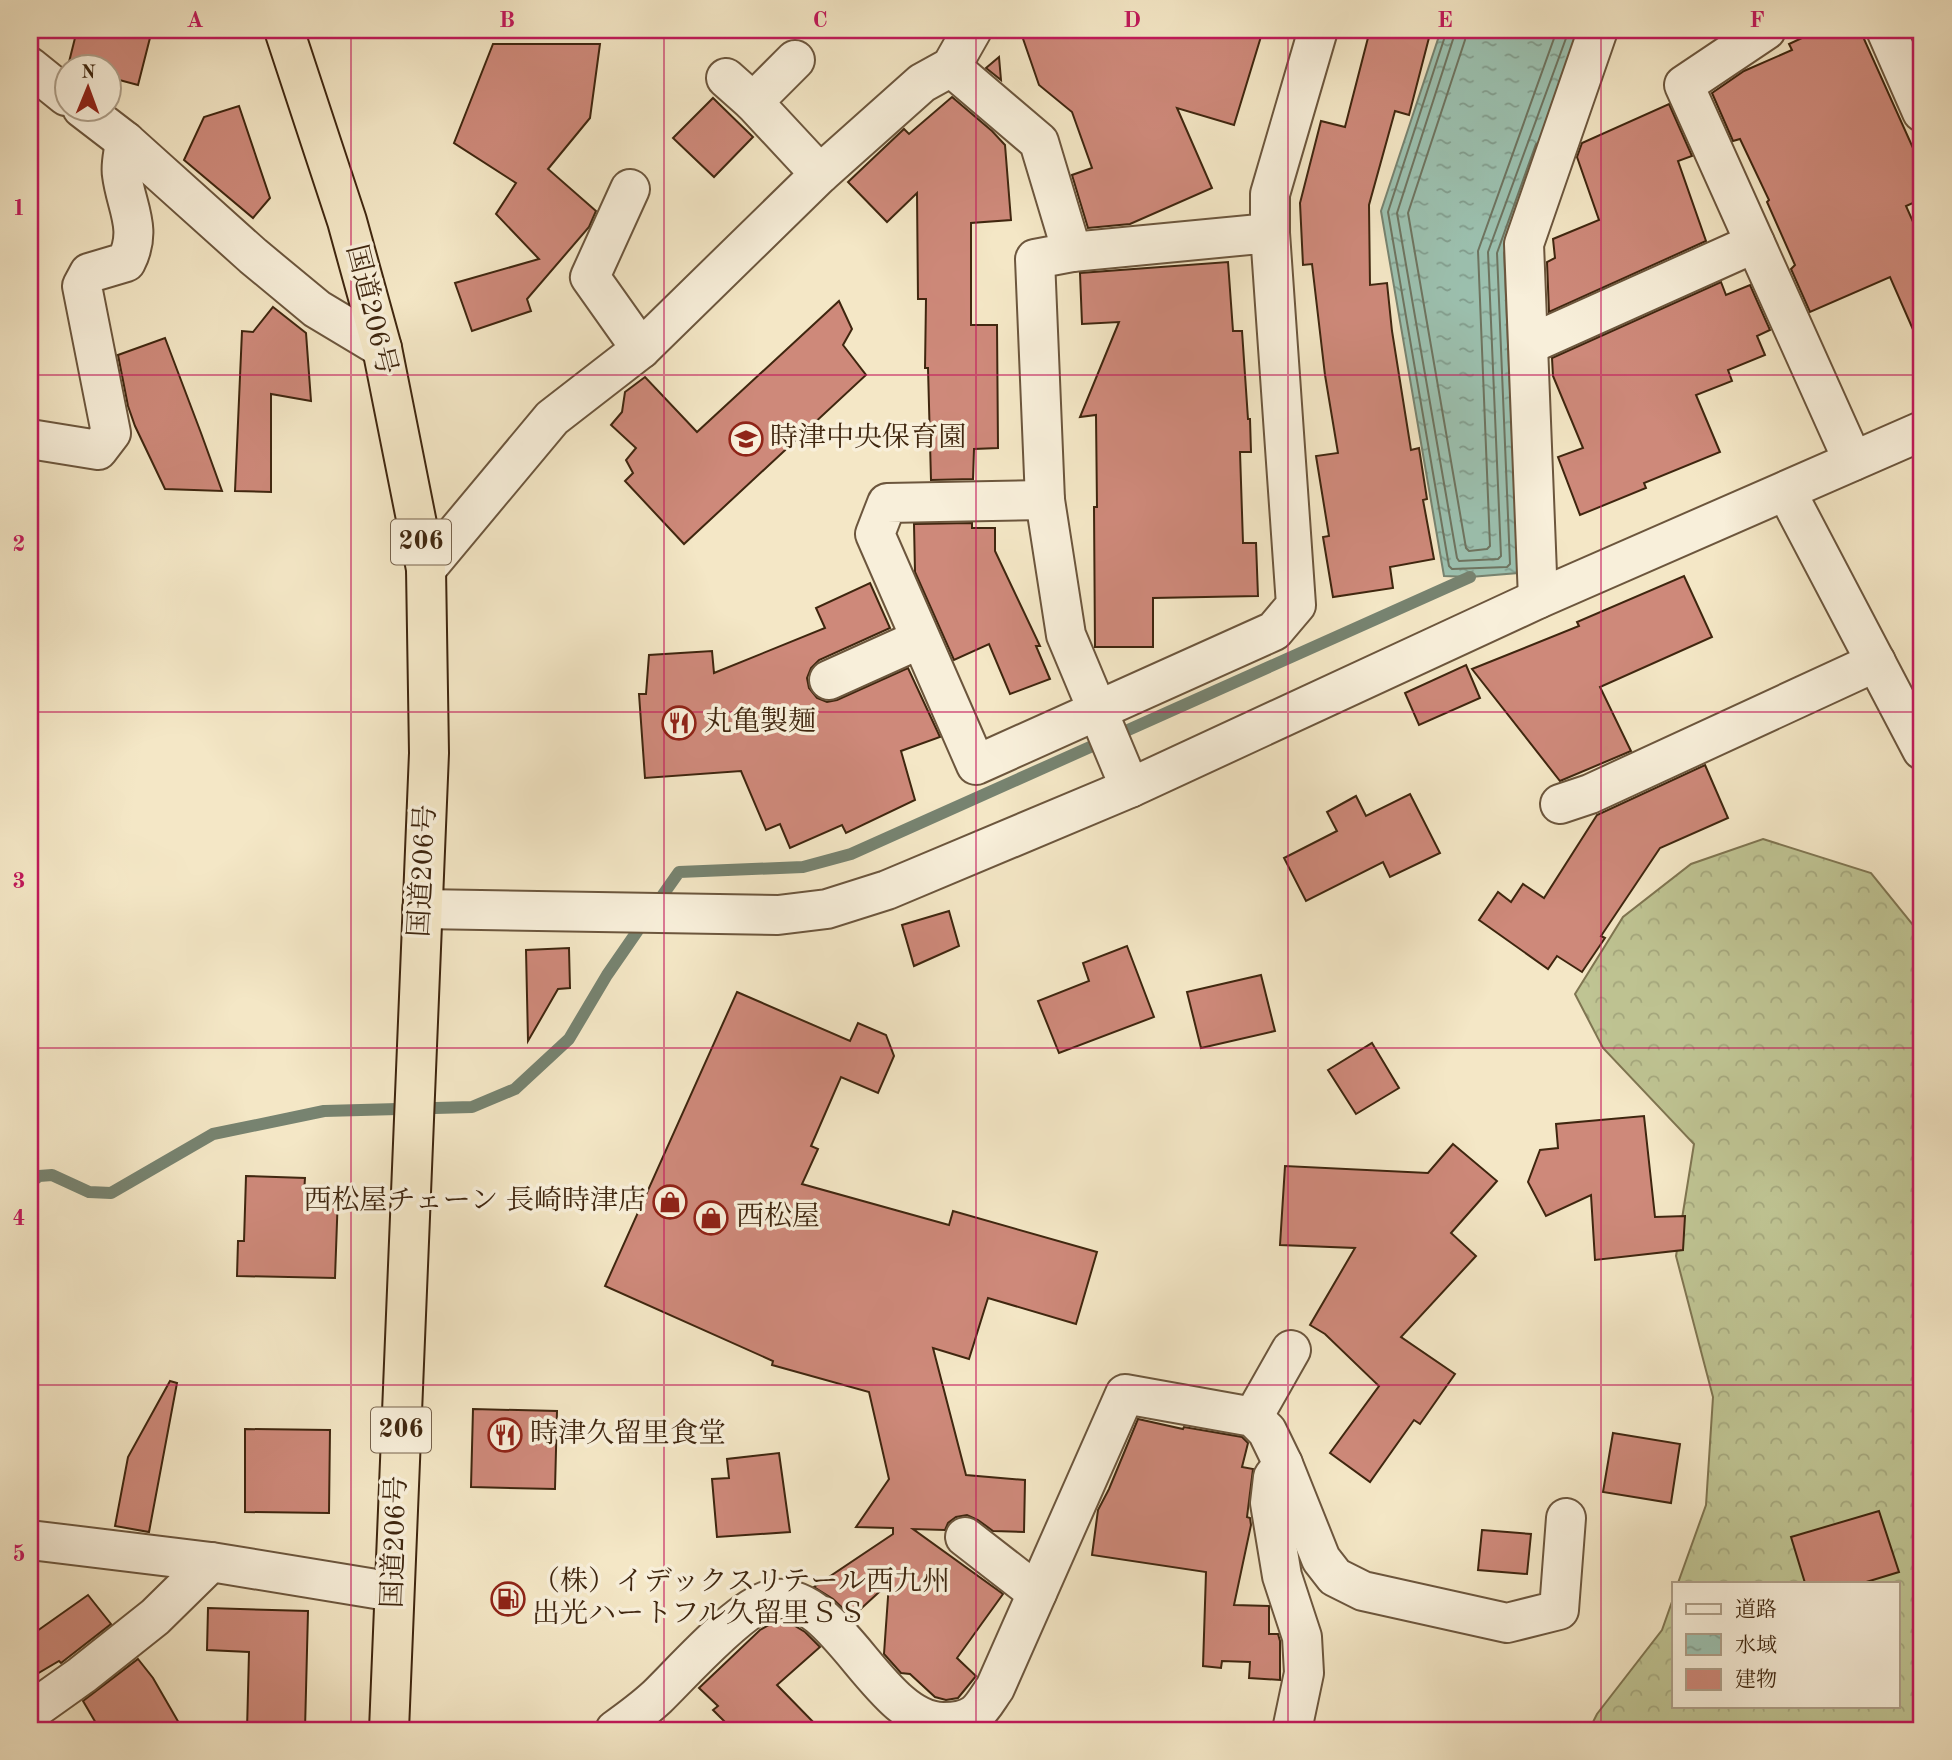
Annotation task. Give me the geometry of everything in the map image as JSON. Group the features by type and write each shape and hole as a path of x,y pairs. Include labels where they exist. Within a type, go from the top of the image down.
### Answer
{"highway":[{"name":"国道206号","path":"284,30 347,221 382,348 426,569 429,753 389,1730"}],"street":[{"path":"426,569 552,418 642,349 820,174 922,83 951,67 972,30"},
{"path":"1045,500 887,503 875,534 976,765 1100,716 1274,631 1296,605 1270,233 1270,194 1318,30"},
{"path":"1538,599 1524,244 1598,30"},
{"path":"1766,30 1684,85 1853,461"},
{"path":"1886,30 1922,112"},
{"path":"794,60 739,90 820,174"},
{"path":"30,67 52,85"},
{"path":"951,67 1039,142 1072,252"},
{"path":"100,122 317,309 382,348"},
{"path":"30,439 98,450 111,433 82,286 89,274 126,262 131,253 133,216 121,173 125,142"},
{"path":"631,189 590,277 642,349"},
{"path":"1124,776 1066,635 1045,500 1035,259 1072,252 1270,233"},
{"path":"1528,345 1755,243"},
{"path":"422,909 778,915 827,909 887,890 1124,776 1922,431"},
{"path":"1786,491 1922,750"},
{"path":"829,680 920,639"},
{"path":"1560,804 1590,794 1876,662"},
{"path":"1253,1417 1291,1350"},
{"path":"615,1730 653,1700 743,1614 762,1602 776,1598 808,1605 907,1710 934,1726 975,1714 995,1688 1125,1394 1253,1417 1267,1432 1283,1464 1321,1559 1335,1577 1363,1591 1507,1623 1559,1611 1566,1518"},
{"path":"1283,1464 1273,1477 1270,1503 1283,1576 1302,1637 1304,1673 1292,1730"},
{"path":"965,1537 1037,1593"},
{"path":"30,1541 211,1562 394,1592"},
{"path":"30,1712 155,1617 211,1562"}],"green space":[{"path":"1763,839 1871,873 1922,936 1922,1730 1589,1730 1597,1714 1662,1630 1672,1602 1672,1708 1899,1708 1899,1582 1678,1582 1706,1505 1713,1397 1676,1256 1694,1144 1603,1048 1575,994 1623,917 1691,864"}],"water":[{"path":"1441,30 1585,30 1504,253 1518,573 1444,576 1381,211"}],"building":[{"path":"77,30 152,30 138,85 122,81 122,52 72,52"},
{"path":"1020,30 1263,30 1234,125 1177,108 1212,188 1130,224 1088,228 1072,175 1092,168 1072,112 1039,85"},
{"path":"1370,30 1431,30 1409,115 1395,111 1369,205 1370,285 1387,283 1411,450 1419,448 1427,499 1423,500 1434,559 1390,567 1393,588 1333,597 1323,537 1329,536 1316,456 1338,453 1325,375 1312,264 1303,265 1300,203 1321,121 1345,127"},
{"path":"1819,30 1860,30 1922,168 1922,199 1906,206 1922,242 1922,350 1890,277 1810,312 1791,269 1795,265 1767,202 1769,200 1740,139 1733,141 1712,93 1744,71 1792,50 1789,44"},
{"path":"493,44 600,44 590,118 548,169 596,211 589,227 527,299 531,311 472,331 455,283 539,259 496,214 516,183 454,143"},
{"path":"999,57 1001,80 986,68"},
{"path":"952,97 1005,145 1011,220 971,223 971,325 997,325 998,448 974,449 973,479 931,480 928,368 925,368 926,299 918,299 917,193 887,222 848,182 904,129 909,134"},
{"path":"713,98 753,137 714,177 673,138"},
{"path":"1669,104 1692,156 1678,161 1706,241 1549,312 1547,262 1555,258 1553,239 1599,220 1577,157 1582,143"},
{"path":"239,106 270,198 253,218 184,160 204,117"},
{"path":"1228,262 1233,331 1242,331 1250,419 1251,452 1240,452 1243,543 1256,543 1258,596 1153,598 1153,647 1095,647 1096,415 1080,417 1119,322 1082,324 1080,273"},
{"path":"1721,282 1726,295 1750,285 1770,330 1757,336 1765,355 1728,370 1732,381 1696,395 1720,452 1644,483 1646,488 1580,515 1558,457 1583,448 1553,376 1552,358"},
{"path":"839,301 852,329 843,345 866,375 684,544 625,481 633,473 626,460 636,448 611,425 622,412 625,392 645,377 697,432"},
{"path":"273,307 306,333 311,401 271,394 271,492 235,491 242,331 253,332"},
{"path":"165,338 222,491 165,489 135,426 128,406 118,355"},
{"path":"972,523 972,528 995,528 995,551 1040,646 1036,646 1050,679 1010,694 989,644 954,660 915,572 914,524"},
{"path":"1684,576 1712,637 1600,687 1631,751 1560,781 1472,669 1579,626 1577,622"},
{"path":"870,583 890,628 819,660 811,668 807,678 809,688 817,698 827,702 837,700 908,668 940,737 901,751 915,800 846,833 842,825 790,848 780,824 766,830 741,771 645,778 639,694 646,694 649,655 712,651 714,673 825,628 816,608"},
{"path":"1466,665 1480,698 1419,725 1405,693"},
{"path":"1705,765 1728,818 1660,848 1601,936 1605,938 1582,972 1557,956 1548,969 1479,920 1498,892 1511,902 1523,884 1544,898 1597,815"},
{"path":"1410,794 1440,853 1390,877 1383,862 1306,901 1284,858 1337,831 1327,812 1356,796 1366,816"},
{"path":"949,911 959,946 914,966 902,925"},
{"path":"1127,946 1154,1017 1059,1053 1038,1001 1089,981 1083,963"},
{"path":"569,948 570,988 558,989 528,1041 526,950"},
{"path":"1261,975 1275,1031 1201,1048 1187,992"},
{"path":"737,992 850,1041 858,1023 886,1035 894,1056 878,1093 841,1077 811,1146 818,1149 802,1184 949,1225 953,1211 1097,1252 1076,1324 988,1298 969,1359 933,1348 966,1475 1025,1480 1024,1532 993,1531 967,1515 956,1517 948,1523 945,1530 913,1529 1003,1594 957,1658 976,1676 958,1698 946,1700 935,1697 910,1674 901,1673 884,1654 889,1583 852,1617 833,1599 814,1587 893,1534 893,1528 856,1527 889,1479 869,1392 772,1365 773,1361 605,1286"},
{"path":"1372,1043 1399,1088 1356,1114 1328,1070"},
{"path":"1644,1116 1655,1217 1685,1216 1683,1250 1595,1260 1591,1195 1546,1216 1528,1182 1540,1150 1558,1148 1556,1124"},
{"path":"1453,1144 1497,1181 1451,1233 1476,1256 1401,1337 1455,1374 1420,1424 1414,1420 1370,1482 1330,1453 1379,1386 1325,1334 1310,1325 1355,1248 1280,1245 1285,1166 1428,1173"},
{"path":"246,1176 305,1178 304,1193 338,1194 335,1278 237,1276 238,1241 244,1241"},
{"path":"170,1381 177,1383 149,1532 115,1526 128,1457"},
{"path":"473,1409 557,1411 555,1489 471,1487"},
{"path":"1138,1419 1183,1429 1184,1427 1242,1437 1248,1443 1242,1467 1253,1469 1247,1517 1250,1518 1251,1525 1234,1605 1269,1606 1269,1634 1278,1634 1280,1641 1280,1680 1249,1678 1250,1662 1222,1661 1221,1668 1203,1666 1206,1572 1092,1555 1098,1510"},
{"path":"245,1429 330,1430 329,1513 245,1512"},
{"path":"1613,1433 1680,1444 1671,1503 1603,1492"},
{"path":"779,1453 790,1532 717,1537 712,1479 729,1478 727,1459"},
{"path":"1879,1511 1899,1572 1866,1582 1805,1582 1791,1537"},
{"path":"1482,1530 1531,1534 1527,1574 1478,1570"},
{"path":"88,1595 111,1624 61,1663 59,1661 30,1678 30,1636"},
{"path":"208,1608 308,1611 305,1730 247,1730 249,1652 207,1650"},
{"path":"776,1621 790,1623 805,1632 820,1647 777,1685 821,1730 733,1730 713,1710 718,1706 699,1688 760,1630"},
{"path":"138,1659 153,1678 183,1730 100,1730 83,1701"}],"waterway":[{"path":"655,906 679,872 803,867 851,854 1470,577"},
{"path":"30,1183 39,1176 52,1175 89,1192 111,1193 213,1134 324,1111 472,1107 515,1089 569,1039 607,975 645,920"}],"place":[{"name":"時津中央保育園","path":"746,439"},
{"name":"丸亀製麺","path":"679,723"},
{"name":"西松屋チェーン 長崎時津店","path":"670,1202"},
{"name":"西松屋","path":"711,1218"},
{"name":"時津久留里食堂","path":"505,1435"},
{"name":"（株）イデックスリテール西九州 出光ハートフル久留里ＳＳ","path":"508,1599"}]}
